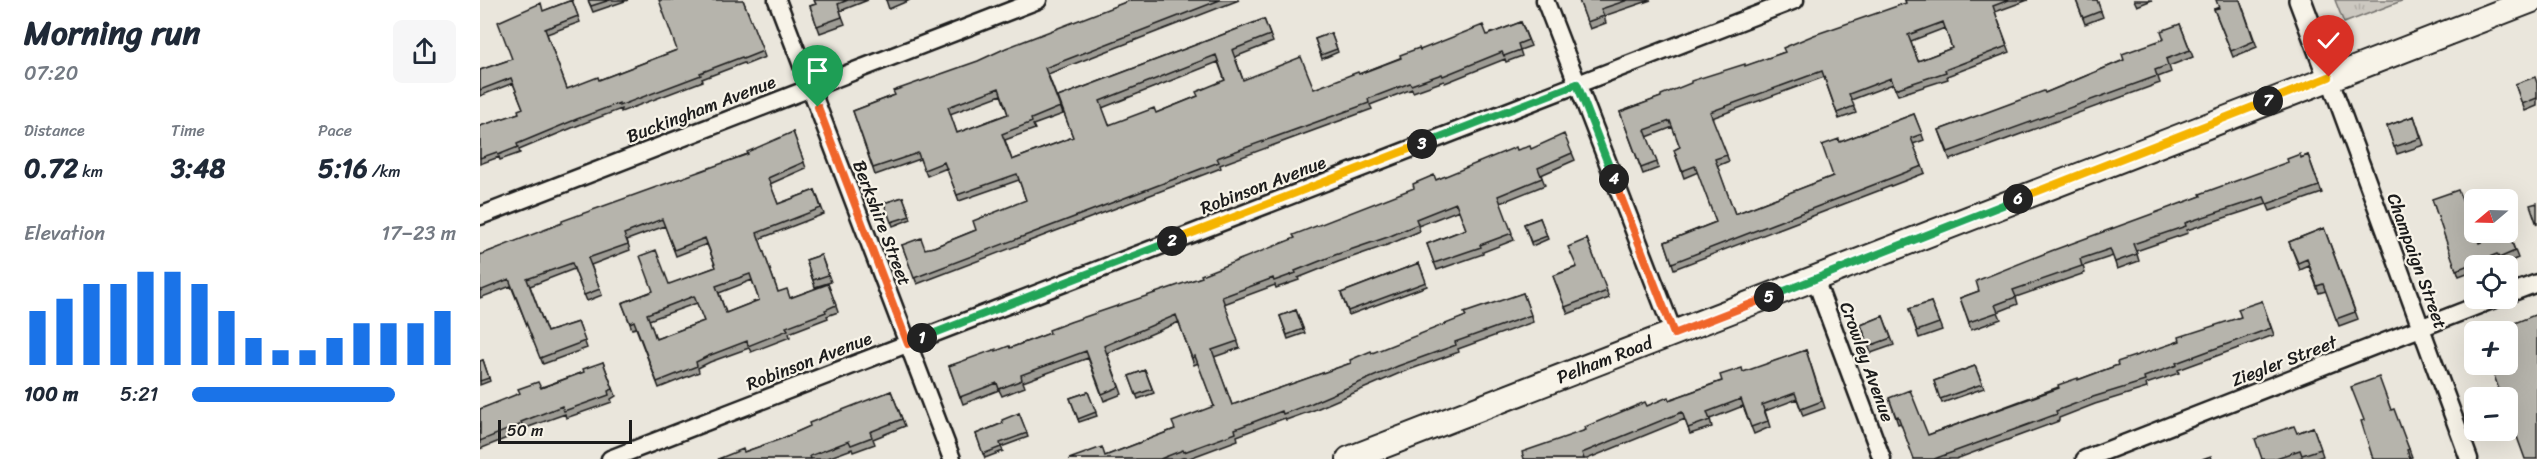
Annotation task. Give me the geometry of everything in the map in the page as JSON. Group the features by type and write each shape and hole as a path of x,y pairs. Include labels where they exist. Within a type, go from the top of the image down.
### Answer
{"main road":[{"name":"Pelham Road","path":"1349,459 2532,0"}],"street":[{"name":"Berkshire Street","path":"777,0 952,459"},
{"name":"Buckingham Avenue","path":"480,216 1038,0"},
{"path":"1545,0 1674,334"},
{"name":"Robinson Avenue","path":"610,459 1795,0"},
{"path":"2300,0 2329,77"},
{"name":"Champaign Street","path":"2329,77 2469,459"},
{"name":"Crowley Avenue","path":"1815,279 1882,459"},
{"path":"2518,291 2537,284"},
{"name":"Ziegler Street","path":"2085,459 2469,309"}],"green space":[{"path":"2335,0 2404,0 2344,23"}],"building":[{"path":"572,0 578,16 545,29 567,89 598,77 599,80 677,50 659,0 743,0 763,51 700,73 701,75 619,106 619,103 577,119 517,144 518,147 498,155 497,152 480,158 480,126 519,113 518,110 523,108 511,78 480,90 480,70 512,59 498,22 541,3 543,11"},
{"path":"588,0 610,0 591,6"},
{"path":"814,0 848,0 838,4 842,17 817,26 810,6 816,4"},
{"path":"1131,0 1220,0 1045,68 1060,107 1002,134 1012,160 1073,137 1058,97 1264,19 1270,35 1232,50 1243,80 1301,57 1314,89 1358,72 1359,74 1401,58 1400,55 1419,48 1420,50 1483,25 1487,35 1521,22 1528,40 1518,44 1520,50 1504,56 1502,52 1443,76 1442,74 1411,85 1410,83 1368,99 1369,103 1217,158 1219,162 914,278 902,245 921,238 925,249 934,247 976,230 973,221 1026,200 1017,174 957,195 944,162 924,170 918,153 873,168 853,111 895,95 893,91 978,61","holes":["1216,55 1225,80 1196,92 1198,96 1156,113 1154,108 1109,125 1100,101","999,88 1008,114 957,133 948,107"]},
{"path":"1579,0 1628,0 1601,9 1604,16 1587,22"},
{"path":"1905,0 2009,0 1993,6 2007,46 1945,70 1946,72 1895,89 1891,78 1849,94 1854,106 1837,113 1822,71 1710,112 1727,155 1715,159 1735,214 1833,176 1822,145 1839,139 1840,142 1914,114 1922,134 1911,138 1922,166 1672,263 1665,242 1716,222 1695,166 1682,171 1674,150 1680,147 1670,121 1645,130 1657,162 1641,168 1620,112 1661,97 1691,81 1785,52 1783,48 1814,35 1906,3","holes":["1943,22 1952,48 1918,61 1908,35"]},
{"path":"2076,0 2097,0 2101,11 2083,18"},
{"path":"2216,0 2240,0 2254,41 2231,51 2214,9 2219,8"},
{"path":"2180,24 2190,50 2166,59 2168,65 2155,70 2157,76 1948,152 1939,130 2044,91 2045,93 2124,60 2122,54 2164,39 2161,31"},
{"path":"1331,33 1337,49 1321,55 1315,39"},
{"path":"2535,77 2537,98 2522,104 2515,84"},
{"path":"2414,116 2421,138 2394,147 2387,126"},
{"path":"793,132 804,162 768,178 778,204 815,190 821,208 757,233 778,292 787,289 790,298 828,284 836,305 825,310 826,312 786,327 788,330 748,346 747,341 708,356 696,362 697,366 657,382 634,321 630,323 622,303 653,291 640,256 656,250 669,284 716,267 705,238 674,250 662,219 624,234 628,244 588,258 600,289 584,295 572,263 527,279 547,332 578,322 585,341 540,358 509,279 480,291 480,255 562,223 562,221 748,154 747,152","holes":["750,274 759,300 726,313 716,286","694,296 704,321 656,339 647,314"]},
{"path":"1564,134 1572,153 1538,168 1542,178 1498,196 1512,233 1480,245 1481,247 1434,263 1427,244 1466,229 1456,203 1416,219 1418,224 1388,237 1335,255 1274,281 1273,278 1222,297 1238,341 1212,350 1232,405 1351,363 1350,360 1371,351 1372,353 1466,316 1464,313 1523,293 1531,315 1455,342 1456,345 1398,366 1312,403 1283,414 1282,411 1235,429 1236,433 1160,459 1069,459 1102,447 1105,456 1175,429 1172,422 1214,406 1195,356 1192,358 1176,315 1104,346 1119,387 1102,394 1086,351 1021,375 1022,380 999,389 997,383 960,397 949,366 996,349 996,351 1009,346 1010,348 1050,333 1049,330 1070,322 1202,277 1201,275 1295,238 1293,235 1414,188 1413,184 1434,175 1436,180 1516,147 1517,150 1530,146 1531,149"},
{"path":"2300,154 2301,158 2308,155 2319,186 2267,204 2264,197 2185,223 2186,226 2133,244 2137,254 2115,262 2110,249 2080,259 2082,266 2013,290 2016,297 1995,305 1998,312 1969,322 1960,298 1979,291 1976,281 2288,162 2287,159"},
{"path":"2458,190 2464,205 2464,243 2512,243 2515,251 2506,255 2464,255 2464,267 2456,270 2432,199"},
{"path":"903,197 910,216 891,222 884,203"},
{"path":"2537,203 2537,225 2530,205"},
{"path":"1540,218 1547,236 1531,242 1524,224"},
{"path":"2324,228 2355,312 2336,319 2323,284 2317,286 2307,259 2298,263 2289,242"},
{"path":"1587,239 1607,291 1565,307 1553,276 1577,267 1568,247"},
{"path":"821,255 828,275 813,280 806,260"},
{"path":"1419,263 1426,282 1348,311 1341,293"},
{"path":"2262,301 2271,328 2176,363 2177,365 2144,377 2145,381 2093,397 2056,411 2057,414 1934,459 1914,459 1889,398 1910,390 1928,435 2059,388 2058,385 2118,365 2117,362 2180,341 2179,337 2241,317 2238,309"},
{"path":"1931,302 1939,323 1917,331 1909,309"},
{"path":"1296,310 1303,329 1287,335 1280,316"},
{"path":"2537,314 2537,459 2525,459 2518,440 2518,387 2498,387 2494,375 2518,375 2518,322"},
{"path":"1883,316 1891,338 1869,346 1861,325"},
{"path":"1806,350 1822,401 1801,409 1795,393 1762,405 1768,421 1751,427 1741,399 1707,412 1710,420 1688,428 1682,412 1582,453 1584,459 1524,459 1522,452 1586,430 1585,427 1645,402 1647,406 1668,397 1669,400 1722,381 1720,375 1742,368 1743,372"},
{"path":"483,360 489,378 480,381 480,361"},
{"path":"603,362 613,389 608,391 609,395 564,411 562,406 480,441 480,409 520,393 518,389 538,382 541,388 584,372 583,369"},
{"path":"1975,366 1982,384 1940,399 1934,381"},
{"path":"1145,370 1152,389 1136,395 1129,376"},
{"path":"2379,377 2391,410 2394,409 2409,449 2407,450 2410,459 2373,459 2361,421 2364,420 2351,387"},
{"path":"891,391 902,419 870,432 872,437 851,445 849,441 810,456 811,459 718,459 743,449 744,452 781,439 810,426 809,423"},
{"path":"1088,392 1096,412 1078,419 1070,398"},
{"path":"1019,413 1027,433 1000,443 1001,447 983,454 976,434 1003,423 1002,420"},
{"path":"2294,426 2297,433 2313,427 2321,449 2302,455 2300,450 2273,459 2262,459 2255,439"}],"route":[{"path":"818,107 908,344 1577,84 1674,334 2329,77"}]}
